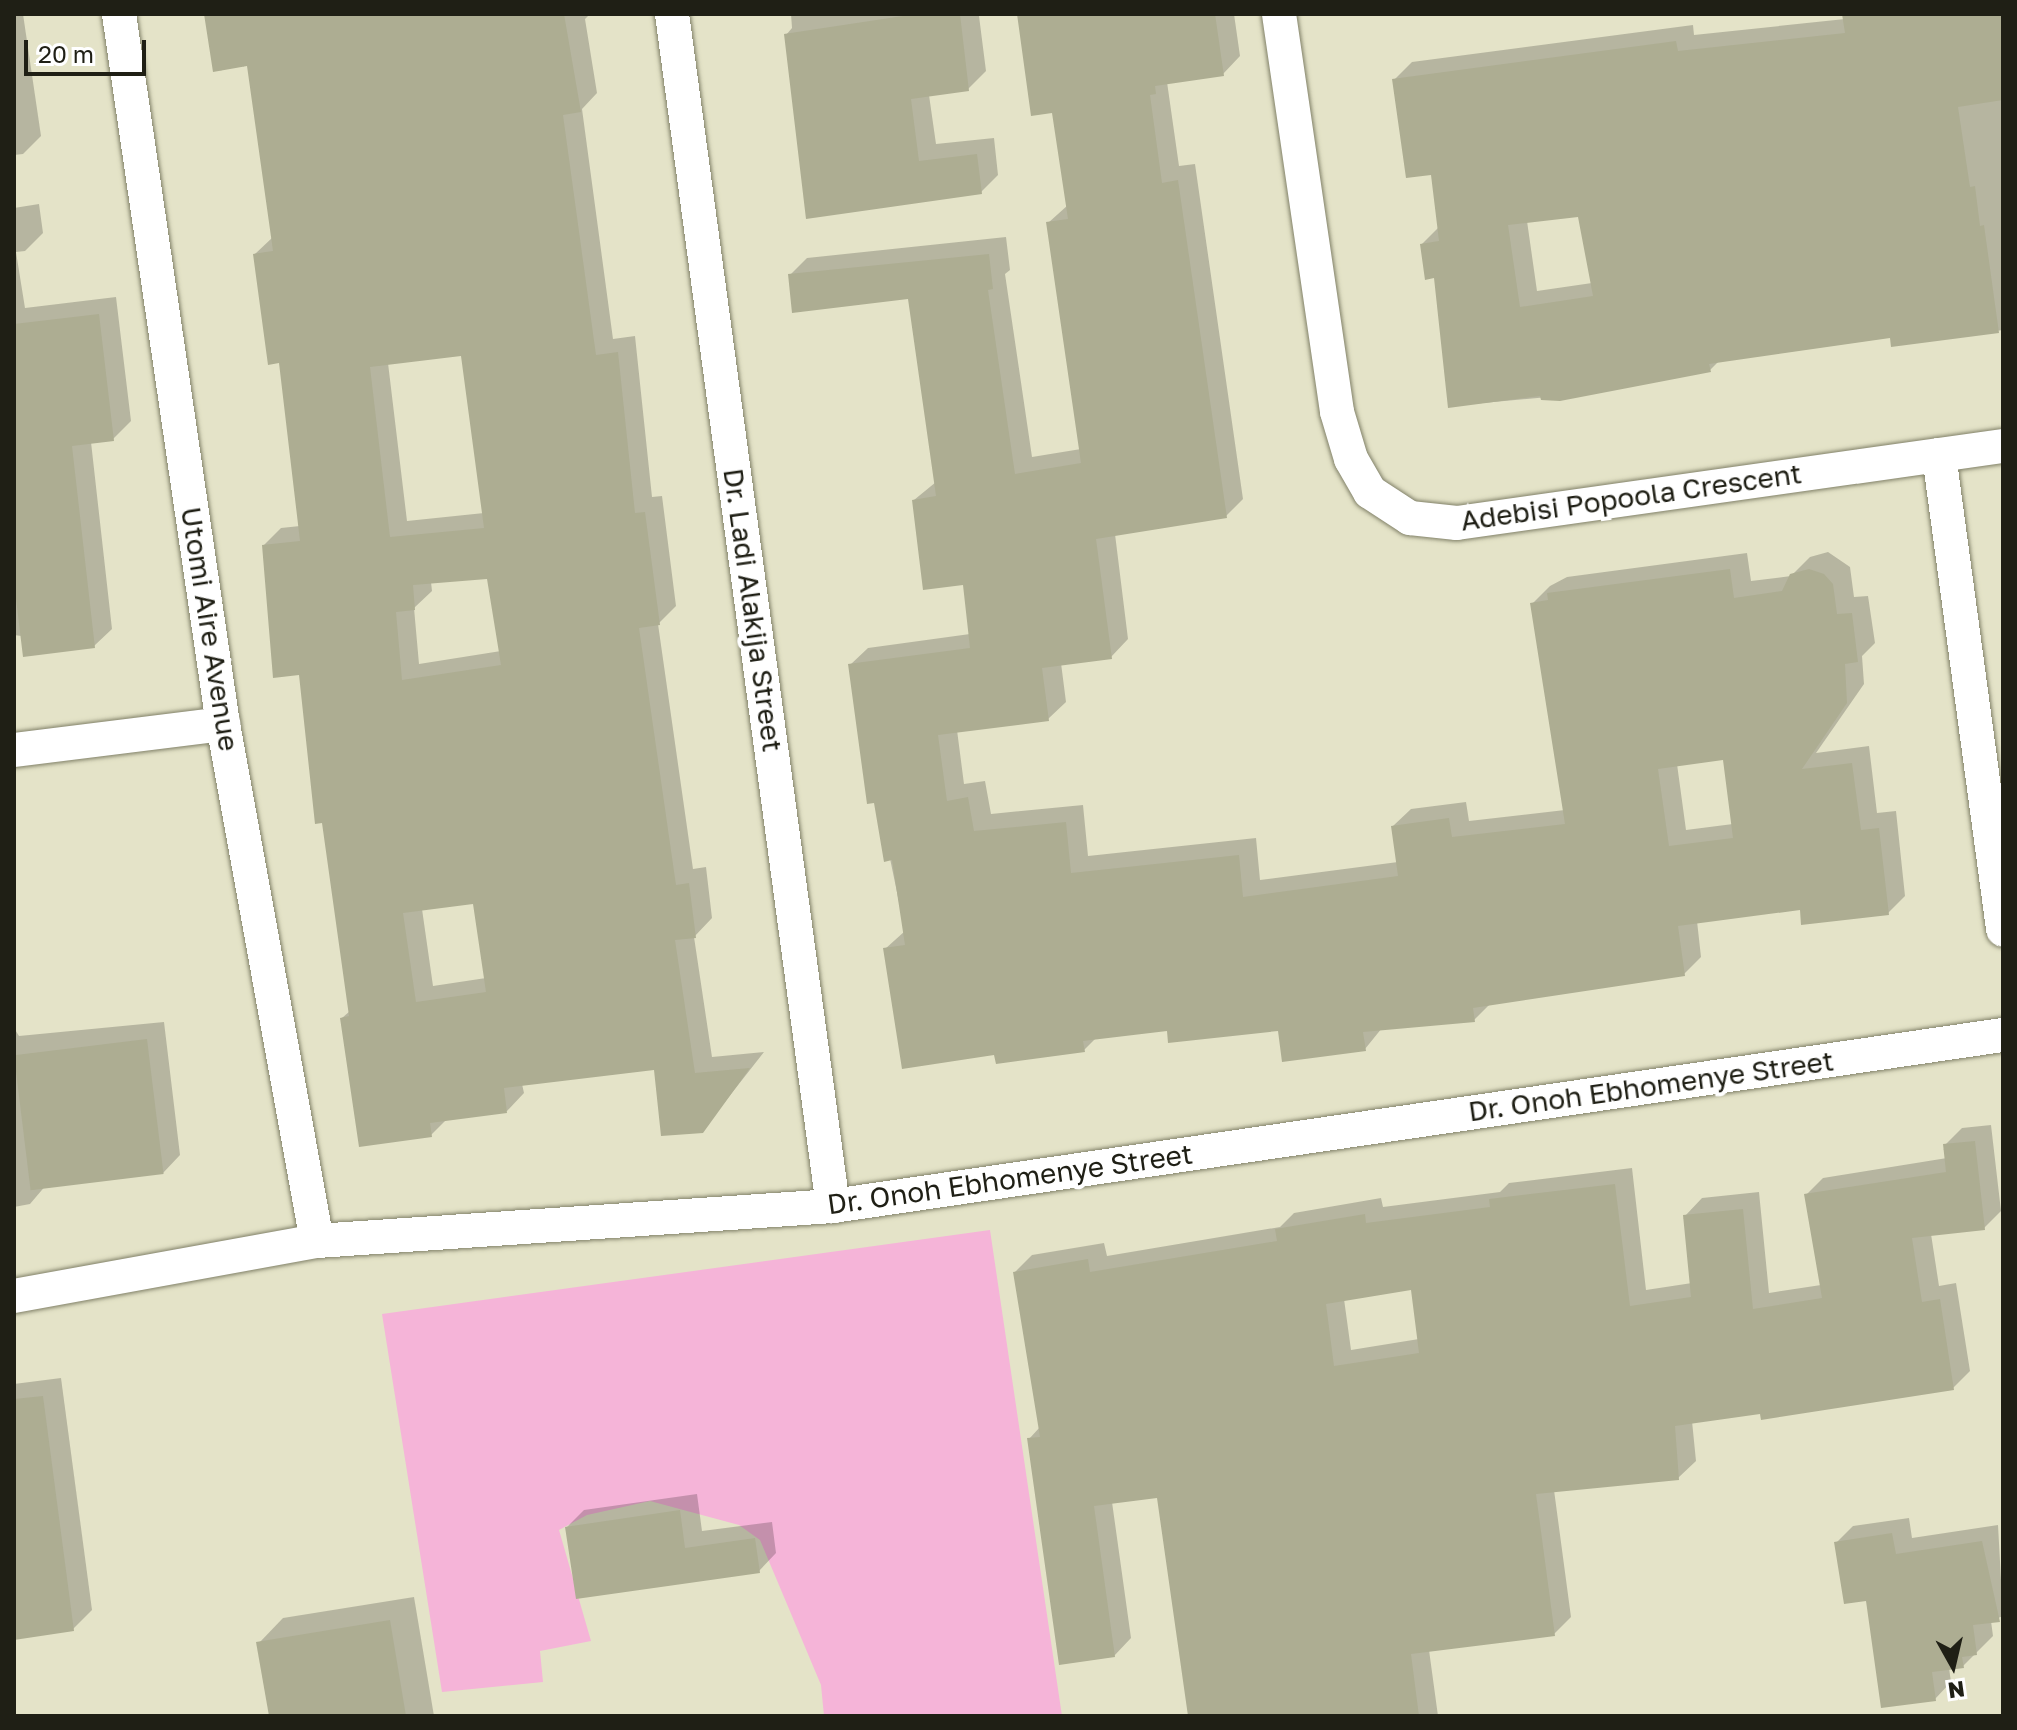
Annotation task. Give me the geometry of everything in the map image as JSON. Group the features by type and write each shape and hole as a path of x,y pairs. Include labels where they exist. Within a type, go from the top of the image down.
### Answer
{"street":[{"name":"Utomi Aire Avenue","path":"119,14 223,724 317,1241"},
{"name":"Dr. Ladi Alakija Street","path":"672,14 833,1206"},
{"name":"Adebisi Popoola Crescent","path":"1279,14 1337,412 1351,459 1370,492 1410,518 1457,523 2003,446"},
{"path":"1939,455 2003,930"},
{"path":"14,750 223,724"},
{"name":"Dr. Onoh Ebhomenye Street","path":"14,1296 317,1241 833,1206 2003,1035"}],"shaded area":[{"path":"990,1230 1062,1716 824,1716 821,1685 760,1540 739,1525 650,1501 587,1515 559,1530 591,1641 540,1651 543,1682 442,1692 382,1314"}],"building":[{"path":"204,14 564,14 581,112 563,115 596,355 618,352 635,513 645,512 660,625 639,628 676,885 689,883 696,938 675,940 695,1073 750,1068 703,1133 661,1136 654,1070 504,1088 507,1113 430,1123 432,1137 359,1147 340,1018 349,1016 322,823 315,824 299,675 273,678 262,545 300,541 279,363 268,365 253,254 273,251 247,66 213,72","holes":["461,356 484,528 390,537 370,367","487,579 501,665 402,680 396,612 415,610 413,585","473,904 486,992 416,1002 403,913"]},
{"path":"916,14 960,14 969,91 911,99 919,161 977,154 982,194 806,219 784,34"},
{"path":"1017,14 1215,14 1224,76 1155,86 1156,94 1150,95 1162,183 1178,180 1227,518 1096,539 1112,659 1042,668 1049,721 938,735 947,801 968,797 974,831 1066,822 1071,873 1239,855 1243,897 1398,876 1391,826 1449,818 1452,837 1565,824 1530,603 1548,600 1547,593 1730,569 1734,598 1782,591 1790,574 1809,569 1824,574 1833,584 1837,614 1852,613 1858,662 1845,664 1847,703 1802,769 1852,763 1861,830 1879,828 1889,915 1801,925 1800,910 1678,926 1685,976 1473,1008 1475,1022 1363,1032 1366,1051 1282,1062 1278,1031 1168,1043 1167,1031 1083,1041 1085,1052 996,1064 994,1055 902,1069 883,948 905,945 892,860 884,862 874,803 867,804 848,664 970,648 963,585 923,590 912,500 936,496 908,299 792,313 788,274 989,254 993,289 988,290 1015,474 1081,463 1046,222 1068,219 1052,113 1031,116","holes":["1723,760 1733,838 1669,846 1658,769"]},
{"path":"1842,14 2003,14 2003,100 1958,107 1970,187 1975,186 1980,226 1984,225 1999,333 1891,347 1890,338 1709,364 1711,372 1560,401 1541,400 1540,396 1448,408 1434,278 1425,280 1420,244 1439,241 1431,175 1406,178 1392,79 1676,41 1678,51 1845,33","holes":["1578,217 1593,296 1520,307 1508,225"]},
{"path":"99,314 114,441 72,446 95,648 23,657 14,582 14,324"},
{"path":"147,1039 164,1174 31,1190 14,1055"},
{"path":"1975,1141 1985,1230 1912,1238 1922,1302 1940,1299 1954,1390 1761,1420 1760,1414 1675,1426 1679,1480 1536,1494 1555,1636 1411,1654 1419,1716 1188,1716 1157,1498 1094,1506 1115,1657 1059,1665 1027,1438 1040,1437 1013,1272 1088,1259 1090,1272 1277,1241 1275,1229 1365,1214 1366,1223 1490,1207 1489,1199 1615,1184 1630,1306 1691,1297 1683,1215 1743,1209 1753,1309 1822,1298 1804,1194 1946,1172 1943,1144","holes":["1411,1290 1419,1353 1334,1366 1326,1304"]},
{"path":"43,1396 74,1631 14,1640 14,1399"},
{"path":"680,1510 685,1548 755,1538 760,1573 576,1599 565,1527"},
{"path":"1892,1533 1896,1554 1982,1541 2000,1622 1973,1625 1977,1655 1962,1657 1964,1668 1932,1672 1936,1701 1881,1708 1866,1601 1844,1604 1834,1542"},
{"path":"390,1620 406,1716 269,1716 256,1642"}]}
